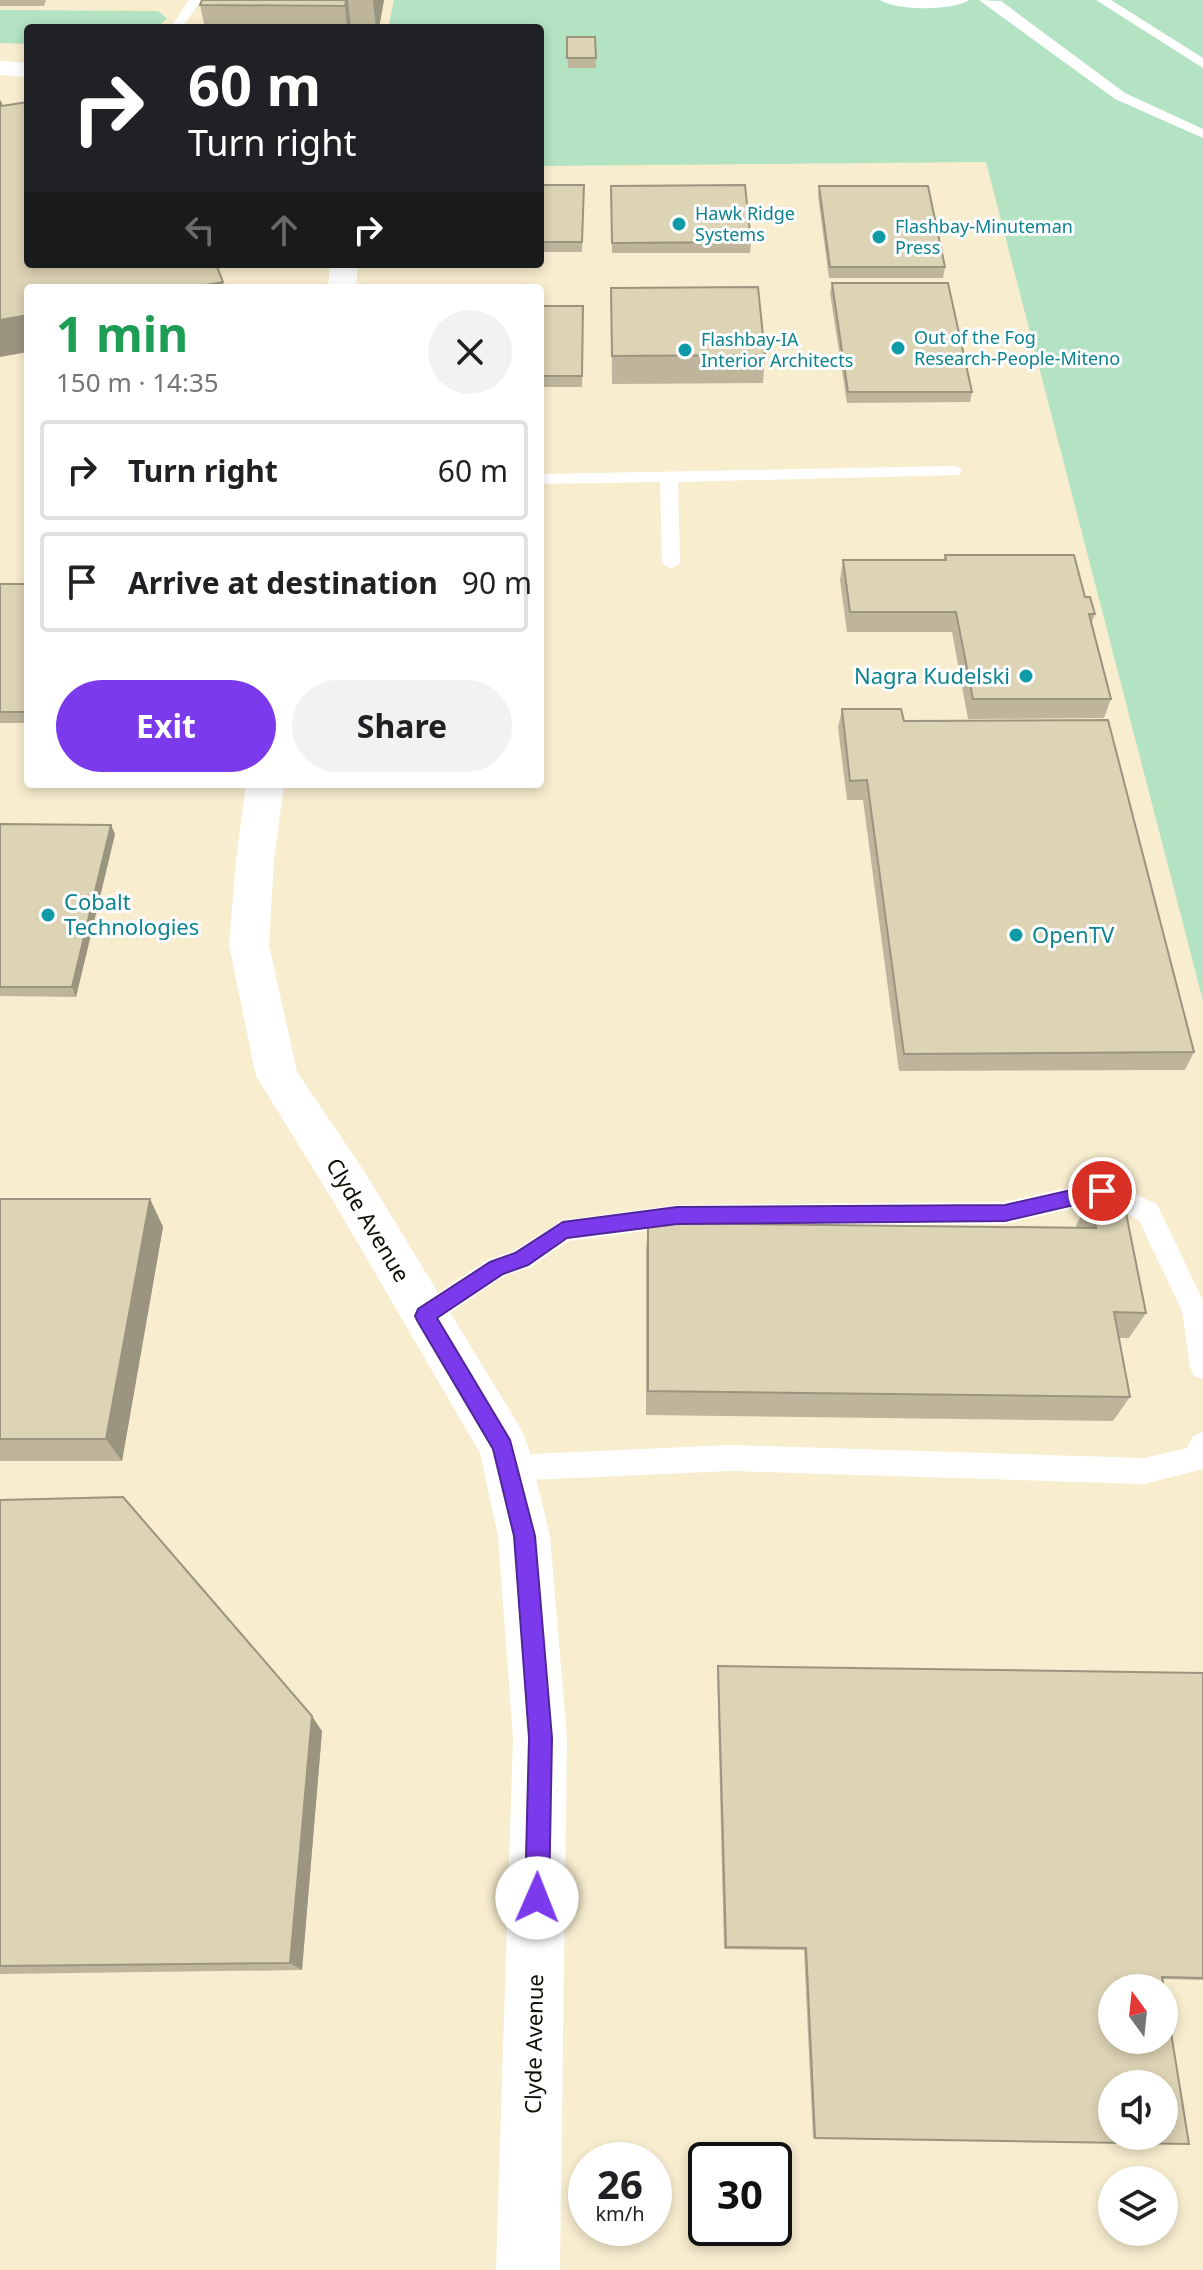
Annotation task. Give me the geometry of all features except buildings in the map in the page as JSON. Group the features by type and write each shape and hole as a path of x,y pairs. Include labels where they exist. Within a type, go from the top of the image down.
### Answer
{"street":[{"path":"0,68 24,70"},
{"name":"Clyde Avenue","path":"264,788 249,945 277,1076 348,1185 503,1446 524,1536 540,1738 528,2270"}],"lane":[{"path":"179,24 195,0"},
{"path":"886,0 921,5 963,0"},
{"path":"985,0 996,4 1120,96 1203,134"},
{"path":"1102,0 1203,64"},
{"path":"544,479 953,471"},
{"path":"669,476 671,563"},
{"path":"425,1316 496,1268 522,1259 563,1231 677,1216 1005,1213 1102,1191 1148,1212 1195,1311 1203,1367"},
{"path":"508,1468 730,1458 1144,1471 1196,1459 1203,1445"}],"green space":[{"path":"394,0 1203,0 1203,1001 986,162 544,166 544,24 389,24"},
{"path":"0,10 158,11 167,18 161,24 24,24 24,44 0,43"}],"place":[{"name":"Hawk Ridge Systems","path":"679,224"},
{"name":"Flashbay-Minuteman Press","path":"879,237"},
{"name":"Out of the Fog Research-People-Miteno","path":"898,348"},
{"name":"Flashbay-IA Interior Architects","path":"685,350"},
{"name":"Nagra Kudelski","path":"1026,676"},
{"name":"Cobalt Technologies","path":"48,915"},
{"name":"OpenTV","path":"1016,935"}],"route":[{"path":"537,1898 540,1738 524,1536 503,1446 425,1316 496,1268 522,1259 563,1231 677,1216 1005,1213 1102,1191"}]}
